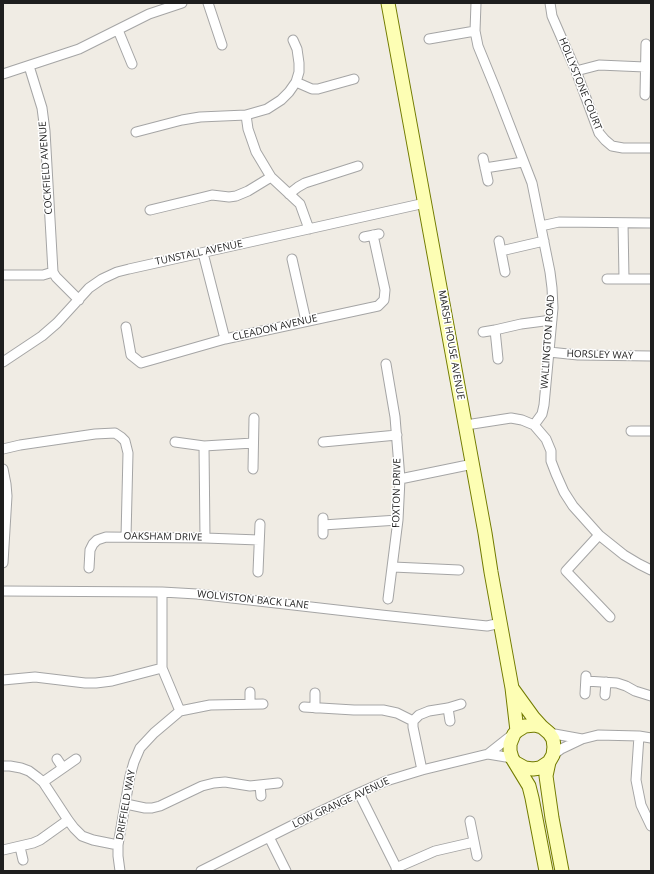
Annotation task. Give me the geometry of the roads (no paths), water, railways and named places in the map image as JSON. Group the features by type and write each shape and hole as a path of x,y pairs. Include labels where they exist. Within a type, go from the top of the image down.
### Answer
{"street":[{"path":"3,74 79,50 149,14 182,3"},
{"path":"208,3 213,31 222,45"},
{"name":"MARSH HOUSE AVENUE","path":"388,3 466,425 512,688 516,732 510,744 510,751 529,786 546,871"},
{"name":"WALLINGTON ROAD","path":"476,3 475,31 478,46 532,183 550,272 552,288 552,320 544,405 542,414 534,425"},
{"name":"HOLLYSTONE COURT","path":"550,3 552,16 576,71 599,133 604,140 612,146 623,148 651,148"},
{"path":"118,30 127,60"},
{"path":"429,39 475,31"},
{"path":"136,132 188,119 246,115 267,109 281,100 296,82 299,72 299,63 298,50 293,40"},
{"path":"645,95 646,44"},
{"path":"576,71 599,65 645,66"},
{"name":"COCKFIELD AVENUE","path":"29,66 42,108 45,131 53,272"},
{"path":"296,82 312,89 318,89 334,80 354,79"},
{"path":"246,115 248,129 256,152 271,177 300,204 309,229"},
{"path":"483,158 488,181"},
{"path":"485,168 523,162"},
{"path":"289,194 305,183 358,166"},
{"path":"150,210 204,196 236,196 248,191 271,177"},
{"name":"TUNSTALL AVENUE","path":"3,362 42,336 57,323 90,288 102,279 117,272 425,203"},
{"path":"541,226 559,222 651,223"},
{"path":"623,223 624,278"},
{"name":"CLEADON AVENUE","path":"141,362 225,340 378,306 384,300 385,290 372,235"},
{"path":"499,241 505,272"},
{"path":"500,251 544,241"},
{"path":"204,252 225,340"},
{"path":"291,259 306,321"},
{"path":"3,275 42,274 53,272 56,277 79,300"},
{"path":"607,279 651,278"},
{"path":"483,332 521,324 552,320"},
{"path":"124,327 131,355 141,362 136,371"},
{"path":"495,330 498,359"},
{"name":"HORSLEY WAY","path":"549,352 578,355 651,356"},
{"name":"FOXTON DRIVE","path":"386,364 397,435 400,479 398,520 388,599"},
{"path":"253,469 254,418"},
{"path":"466,425 511,418 522,420 534,425 546,439 551,451 551,460 556,474 564,492 573,506 598,535 624,555 651,570"},
{"path":"631,431 651,432"},
{"path":"322,432 323,445 397,435"},
{"path":"3,449 20,445 95,434 115,433 121,437 125,441 128,454 126,537"},
{"path":"175,442 204,446 253,443"},
{"path":"204,446 205,538"},
{"path":"400,479 473,464"},
{"path":"3,469 6,484 3,563"},
{"path":"323,526 398,520"},
{"path":"258,572 260,524"},
{"path":"559,578 598,535"},
{"name":"OAKSHAM DRIVE","path":"88,568 90,550 93,544 97,540 106,537 259,540"},
{"path":"392,567 459,570"},
{"path":"566,571 610,617"},
{"name":"WOLVISTON BACK LANE","path":"3,591 162,592 197,594 487,626 501,623"},
{"path":"162,592 162,668 180,711"},
{"path":"3,680 35,677 96,683 112,681 162,668"},
{"path":"586,694 586,678 617,683 651,696"},
{"path":"605,695 606,682"},
{"name":"MARSH HOUSE AVENUE","path":"512,688 533,717 553,739 554,746 546,776 562,871"},
{"path":"250,692 250,704"},
{"path":"315,694 315,708"},
{"name":"DRIFFIELD WAY","path":"120,871 118,845 130,776 140,748 154,733 180,711 210,705 263,704"},
{"path":"422,770 413,721 419,715 429,711 462,704"},
{"path":"304,708 382,710 397,713 413,721"},
{"path":"448,708 450,721"},
{"path":"516,732 525,726 535,725 545,730 582,739"},
{"name":"LOW GRANGE AVENUE","path":"201,871 359,793 422,770 488,754 516,732"},
{"path":"514,760 526,768 540,768 562,749 582,739 598,735 639,736 651,738"},
{"path":"639,736 636,780 641,805 651,826"},
{"name":"LOW GRANGE AVENUE","path":"488,754 514,760"},
{"path":"57,759 63,768"},
{"path":"43,782 76,759"},
{"path":"8,763 29,771 43,782 68,820 82,836 93,840 118,845"},
{"path":"126,804 152,808 160,806 202,786 214,783 225,782 250,786 278,783"},
{"path":"260,785 261,796"},
{"path":"359,793 397,869 434,851 474,842"},
{"path":"3,850 20,847 40,840 68,820"},
{"path":"470,821 477,856"},
{"path":"269,837 286,871"},
{"path":"20,847 23,860"}]}
